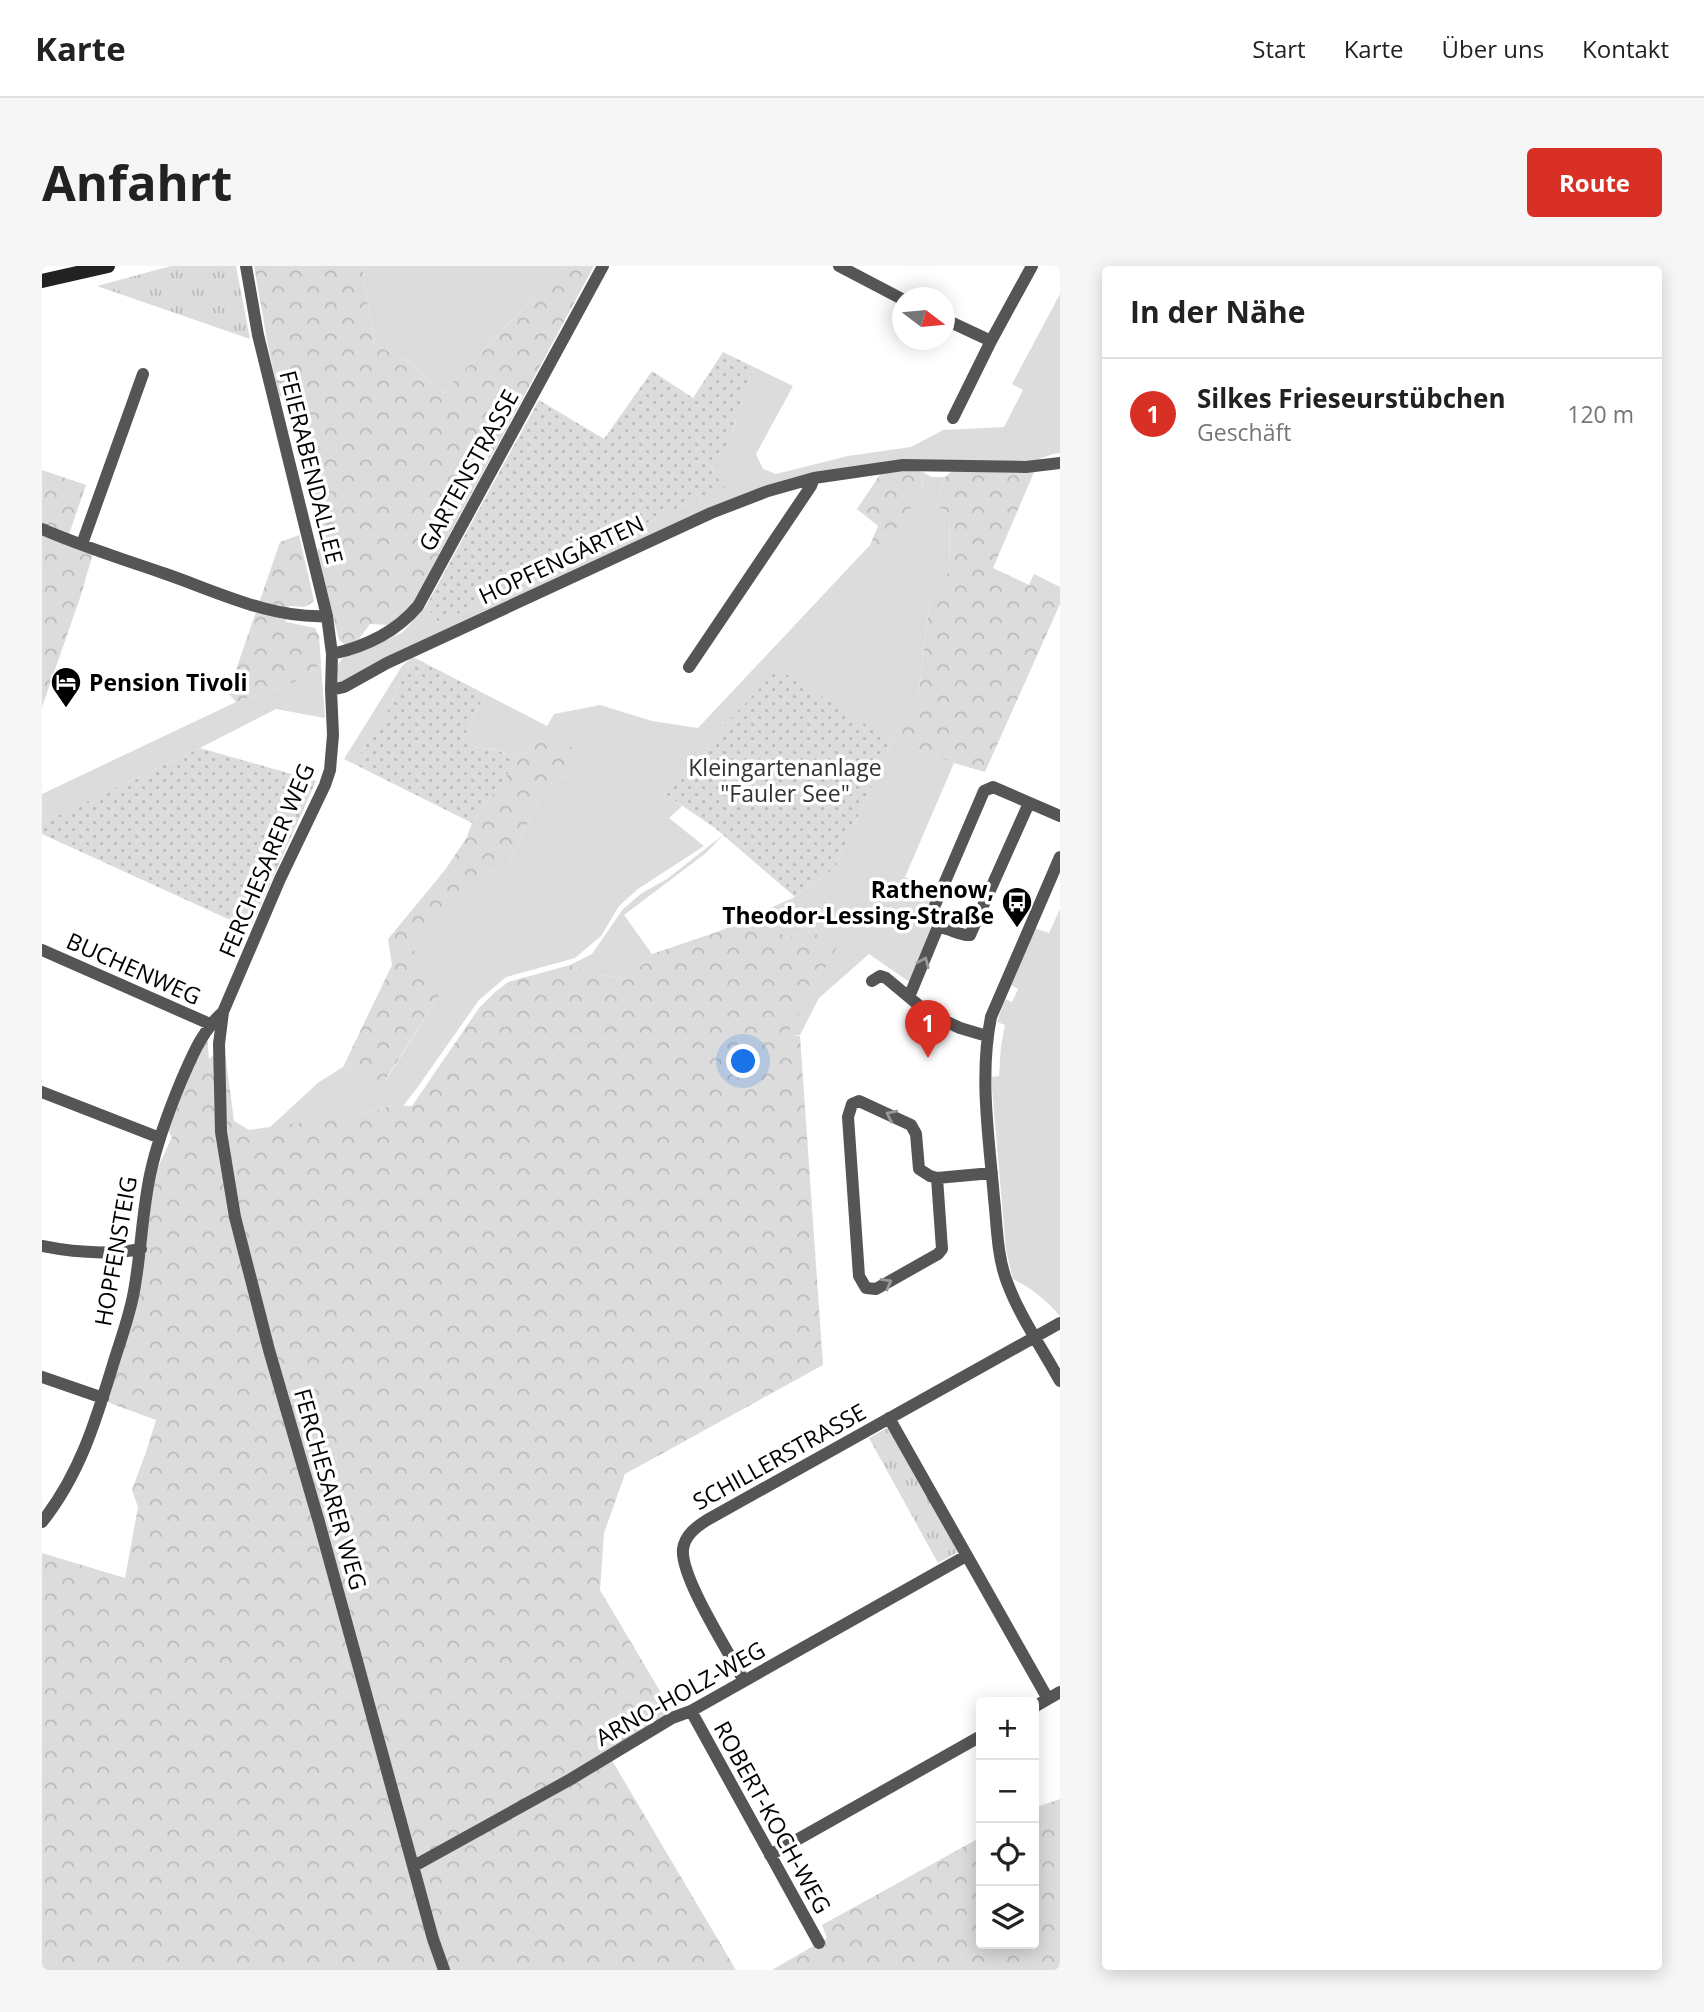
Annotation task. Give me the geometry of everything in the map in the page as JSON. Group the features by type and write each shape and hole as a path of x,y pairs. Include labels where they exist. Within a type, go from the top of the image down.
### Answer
{"main road":[{"path":"42,281 108,266"}],"street":[{"name":"FEIERABENDALLEE","path":"246,266 261,346 327,616 332,654 331,684"},
{"name":"GARTENSTRASSE","path":"332,654 359,646 395,628 418,606 603,266"},
{"path":"953,418 1032,266"},
{"path":"846,268 892,293"},
{"path":"955,324 991,341"},
{"path":"82,544 143,374"},
{"name":"HOPFENGÄRTEN","path":"331,684 344,687 398,657 711,513 768,491 814,478 903,465 1026,467 1060,463"},
{"path":"689,667 731,616 814,478"},
{"path":"42,529 270,610 304,616 327,616"},
{"name":"FERCHESARER WEG","path":"331,684 333,735 330,770 223,1012 219,1044 221,1132 235,1217 272,1362 319,1521 433,1939 444,1970"},
{"path":"909,997 939,927 932,912 984,791 993,787 1060,817"},
{"path":"939,927 950,928 965,936 970,935 1029,803"},
{"path":"1060,856 997,1001 987,1036 985,1083 999,1247 1005,1279 1034,1338 1060,1381"},
{"name":"BUCHENWEG","path":"42,950 210,1024"},
{"path":"872,981 880,976 886,978 928,1013 960,1028 987,1036"},
{"name":"FERCHESARER WEG","path":"210,1024 223,1012"},
{"name":"HOPFENSTEIG","path":"45,1514 74,1472 88,1443 131,1304 150,1177 160,1138 197,1045 210,1024"},
{"path":"42,1092 160,1138"},
{"path":"937,1178 942,1249 938,1254 876,1289 866,1288 859,1276 848,1118 852,1104 859,1101 911,1125 916,1134 919,1169 930,1176 937,1178 992,1173"},
{"path":"42,1246 87,1253 141,1249"},
{"name":"SCHILLERSTRASSE","path":"744,1681 690,1582 684,1563 683,1546 690,1533 707,1520 1060,1323"},
{"path":"42,1377 103,1398"},
{"path":"889,1418 1048,1699"},
{"name":"ARNO-HOLZ-WEG","path":"414,1866 571,1779 672,1718 691,1711 966,1556"},
{"path":"1039,1704 1060,1692"},
{"name":"ROBERT-KOCH-WEG","path":"691,1711 819,1943"},
{"path":"770,1855 976,1739"}],"green space":[{"path":"171,266 236,266 250,339 97,286"},
{"path":"254,266 362,266 374,344 407,360 443,393 563,266 594,266 410,608 388,625 370,624 358,640 345,645 339,640 317,550 321,547 318,521 287,399 279,396"},
{"path":"362,266 563,266 443,393 407,360 374,344"},
{"path":"1060,294 1060,453 1029,463 905,460 769,489 336,685 336,668 344,656 403,632 426,606 439,623 724,488 712,471 724,456 754,367 793,386 756,454 763,469 776,474 848,456 911,447 943,430 1004,427 1023,390 1012,384"},
{"path":"723,352 754,367 724,456 712,471 725,488 439,623 426,606 539,400 604,439 652,371 693,398"},
{"path":"906,468 923,472 922,491 881,554 870,545 878,526 857,509 883,470"},
{"path":"42,470 86,485 66,543 93,553 42,707"},
{"path":"953,470 1035,470 993,568 1029,585 1034,574 1060,587 1060,604 985,772 885,737 918,699 930,600 950,570 949,513 934,505 945,477"},
{"path":"923,472 931,477 945,477 934,505 949,513 950,570 930,600 918,699 885,737 778,670 662,792 682,806 669,818 704,846 638,889 619,906 601,936 575,958 506,977 479,1000 403,1106 393,1105 364,1114 269,1128 319,1082 343,1067 372,1081 386,1080 440,994 407,948 426,920 475,890 489,872 506,868 546,786 572,774 575,748 540,741 519,758 490,748 479,749 463,739 485,694 547,726 554,714 600,705 652,721 698,728 870,545 881,553 922,491"},
{"path":"299,535 314,601 305,607 289,606 286,622 315,628 319,636 321,664 295,682 236,702 228,693 280,542"},
{"path":"413,657 388,710 354,764 344,759 402,666"},
{"path":"413,657 485,694 463,739 479,749 489,748 519,758 472,823 354,764 388,710"},
{"path":"321,664 325,718 276,709 42,823 42,794 236,702 295,682"},
{"name":"Kleingartenanlage \"Fauler See\"","path":"778,669 892,741 835,868 795,897 715,828 662,792"},
{"path":"540,741 576,748 572,774 546,786 506,868 489,872 475,890 427,920 408,947 425,959 440,994 386,1079 390,1096 377,1099 372,1081 343,1067 392,965 388,939 445,870 467,837 472,823 519,758"},
{"path":"892,741 954,763 905,877 934,891 923,916 932,931 911,983 869,954 819,998 800,1035 786,1037 811,931 788,938 754,915 795,897 835,868"},
{"path":"200,748 316,781 250,929 42,834 42,823"},
{"path":"723,835 706,853 624,915 652,954 629,979 599,975 570,965 592,954 623,909"},
{"path":"1060,909 1060,1316 1038,1295 1013,1279 1006,1250 991,1077 999,1076 1005,1025 997,1022 1005,999 1012,1002 1018,989 1011,985 1034,928 1049,933"},
{"path":"754,915 788,938 811,931 837,947 786,1036 800,1036 823,1365 625,1474 604,1533 600,1590 673,1713 607,1752 736,1970 42,1970 42,1553 125,1578 138,1507 132,1490 156,1420 107,1402 154,1176 172,1137 167,1129 207,1034 209,1059 224,1045 234,1121 249,1130 364,1114 393,1105 412,1106 479,1008 508,982 570,965 599,975 629,979 652,954 720,931"},
{"path":"889,1427 958,1552 938,1563 869,1438"},
{"path":"1060,1799 1060,1970 772,1970 827,1938 822,1925 976,1840 976,1949 1039,1949 1039,1806"}],"place":[{"name":"Pension Tivoli","path":"66,709"},
{"name":"Rathenow, Theodor-Lessing-Straße","path":"1017,929"},
{"name":"Silkes Frieseurstübchen","path":"928,1058"}]}
